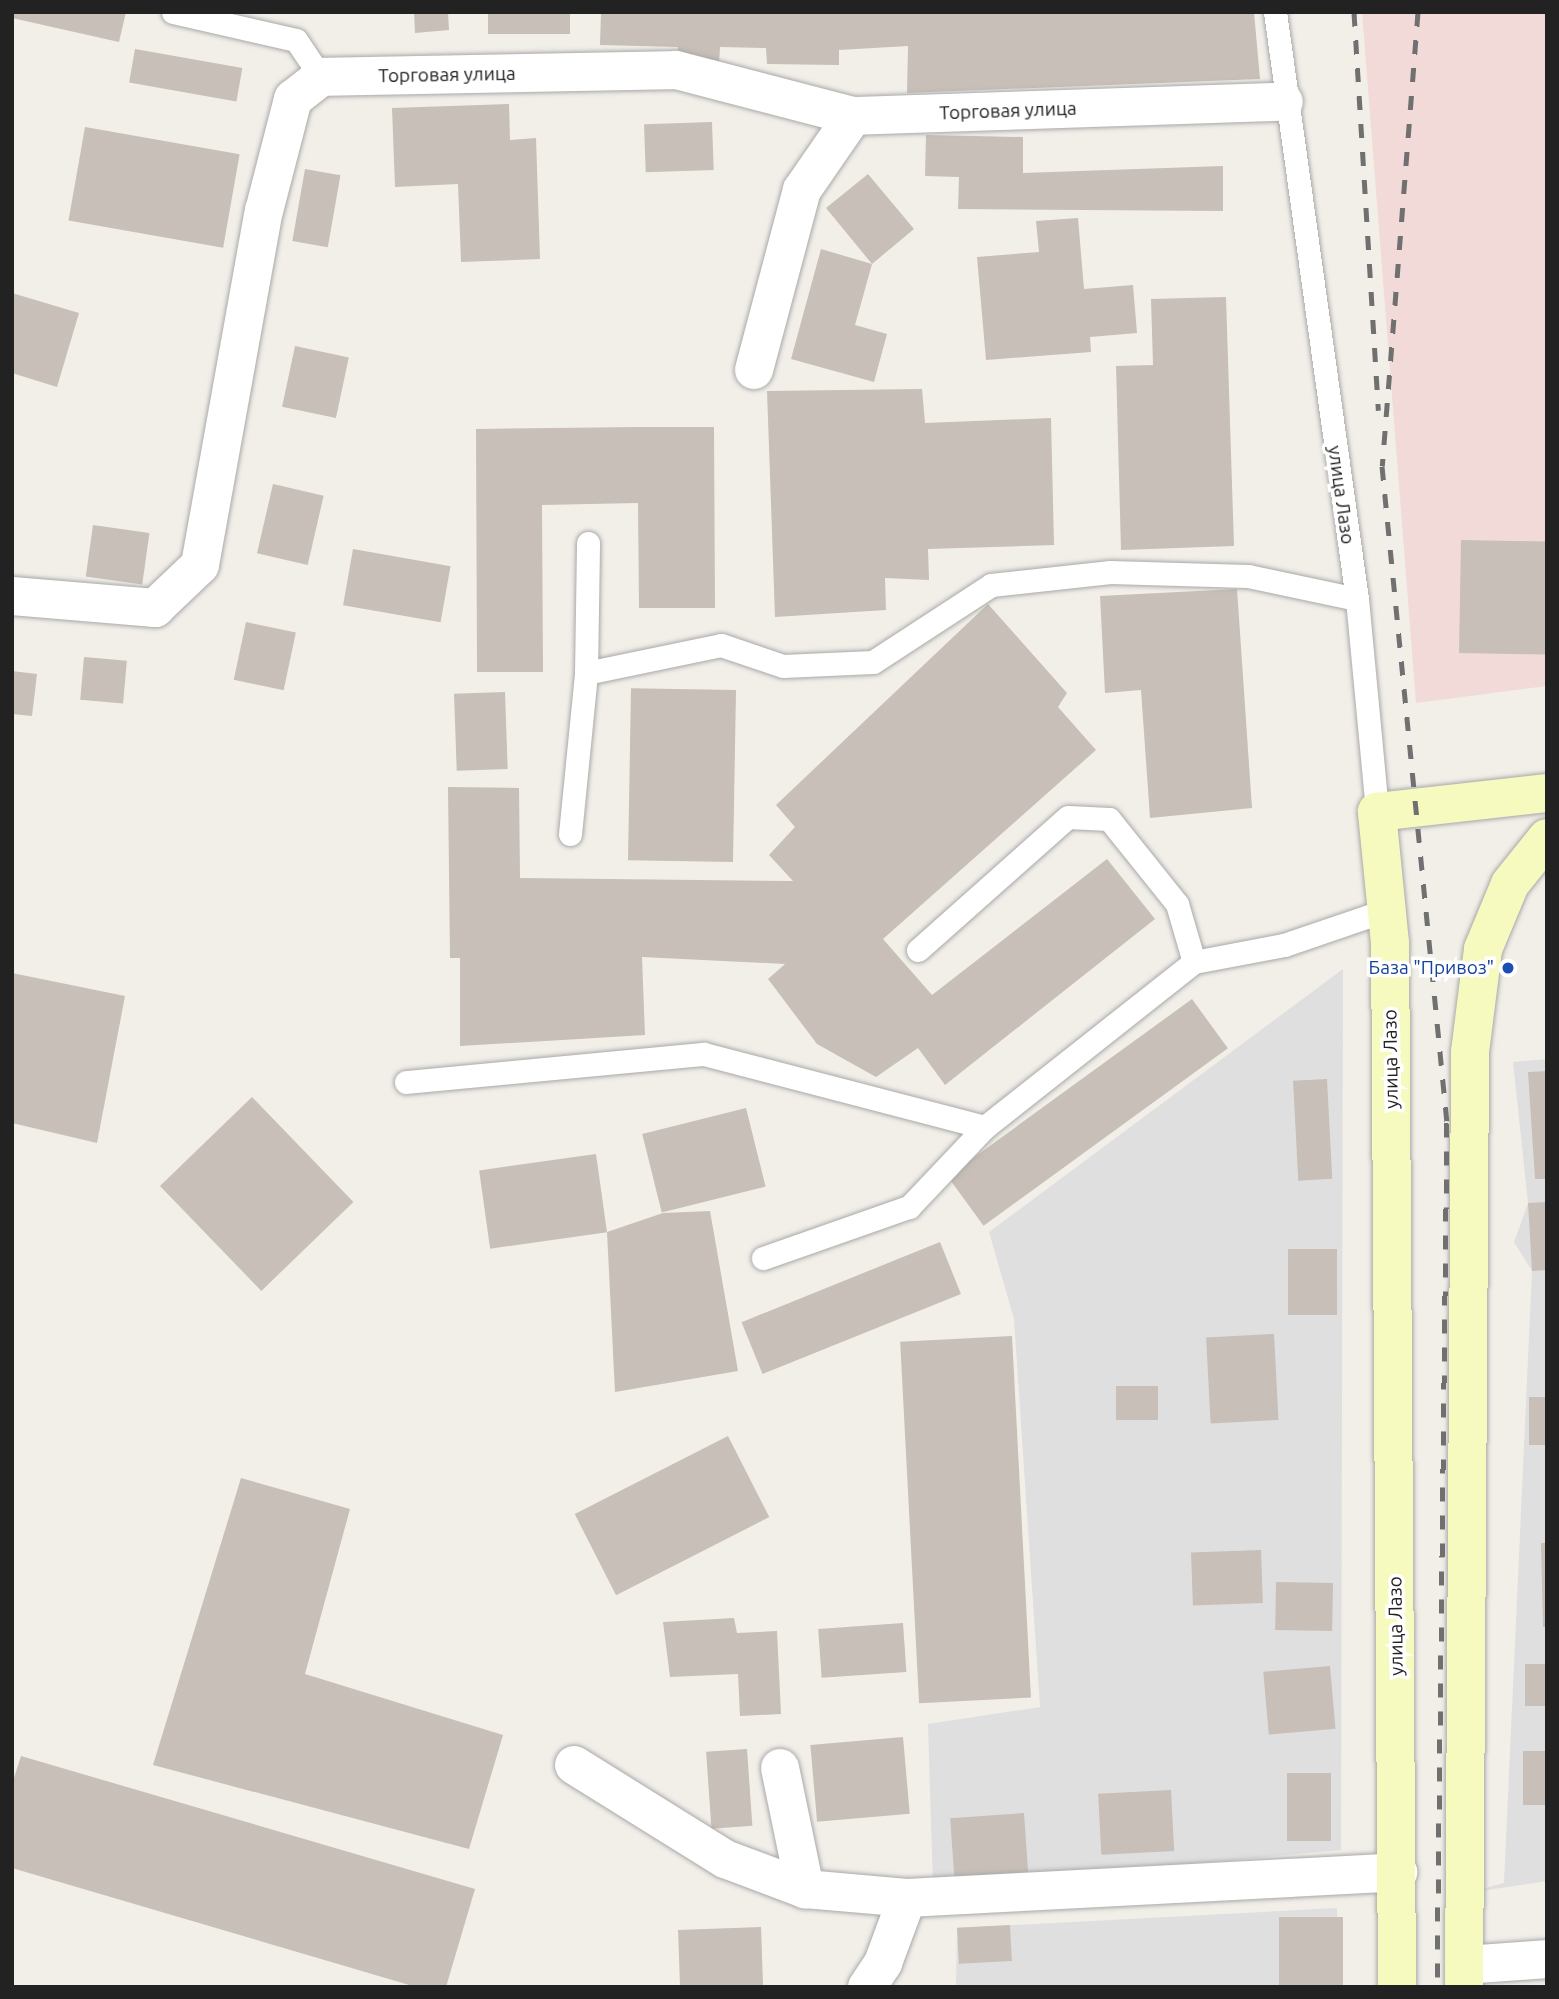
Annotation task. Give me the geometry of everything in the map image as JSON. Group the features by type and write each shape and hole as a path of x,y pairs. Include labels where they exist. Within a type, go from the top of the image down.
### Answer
{"main road":[{"path":"1377,812 1547,793"},
{"name":"улица Лазо","path":"1377,812 1386,910 1398,1987"},
{"path":"1464,1976 1470,1052 1483,949 1510,884 1547,838"}],"street":[{"name":"Торговая улица","path":"321,77 676,70 853,116 1284,103"},
{"path":"12,596 155,608 200,565 264,211 293,100 321,77"},
{"path":"754,370 803,190 853,116"},
{"path":"574,1765 725,1859 805,1889 907,1898 1398,1872"},
{"path":"780,1768 805,1889"},
{"path":"867,1987 907,1898"},
{"path":"1464,1976 1547,1959"}],"lane":[{"name":"улица Лазо","path":"1275,12 1284,103 1357,599 1377,812"},
{"path":"174,13 296,40 321,77"},
{"path":"570,834 586,673 588,543"},
{"path":"586,673 721,645 783,666 873,662 991,585 1110,572 1248,576 1357,599"},
{"path":"918,950 1068,817 1109,819 1177,904 1194,962"},
{"path":"763,1258 909,1207 985,1127 1194,962 1284,945 1386,910"},
{"path":"406,1082 704,1054 985,1127"}],"shaded area":[{"path":"1362,12 1547,12 1547,686 1416,703"},
{"path":"1343,969 1341,1850 933,1888 928,1724 1040,1707 1014,1319 989,1232"},
{"path":"1547,1059 1547,1881 1467,1893 1504,1883 1532,1271 1514,1242 1528,1203 1513,1062"},
{"path":"1337,1908 1338,1987 956,1987 957,1928"}],"building":[{"path":"12,12 126,12 119,42 12,18"},
{"path":"414,12 448,12 449,30 415,33"},
{"path":"488,12 570,12 570,34 488,34"},
{"path":"601,12 1254,12 1260,79 907,93 908,46 839,50 839,65 767,64 766,48 720,47 719,64 675,60 678,47 600,45"},
{"path":"135,49 242,68 236,101 129,82"},
{"path":"509,104 510,140 536,138 540,259 461,262 458,184 395,187 392,108"},
{"path":"712,122 714,170 646,172 644,124"},
{"path":"85,127 240,154 223,248 69,221"},
{"path":"926,135 1023,137 1023,173 1223,166 1223,211 958,209 959,177 925,176"},
{"path":"305,169 340,175 328,247 292,241"},
{"path":"868,174 914,229 872,264 826,208"},
{"path":"1078,218 1084,289 1133,285 1137,333 1090,337 1091,352 986,360 977,257 1039,252 1036,221"},
{"path":"821,249 872,264 855,325 887,334 874,382 791,359"},
{"path":"12,293 79,313 57,387 12,373"},
{"path":"1226,297 1234,546 1121,550 1116,366 1153,365 1151,299"},
{"path":"295,346 349,357 336,418 282,407"},
{"path":"922,389 925,423 1051,418 1054,545 928,549 929,580 885,578 886,610 775,617 767,391"},
{"path":"714,427 715,608 639,608 638,503 542,505 543,672 477,672 476,429"},
{"path":"273,484 324,496 308,565 257,553"},
{"path":"93,525 149,533 142,584 86,576"},
{"path":"1461,540 1547,542 1545,654 1459,653"},
{"path":"353,549 450,566 441,622 343,605"},
{"path":"1237,589 1252,808 1150,818 1141,690 1105,693 1100,596"},
{"path":"988,604 1067,693 1058,707 1096,750 883,939 932,995 1107,859 1155,919 945,1085 918,1048 876,1077 817,1044 768,979 785,964 642,957 645,1035 460,1046 460,958 450,958 448,787 519,788 520,878 793,881 769,855 795,827 776,805"},
{"path":"246,622 296,633 284,690 234,680"},
{"path":"84,657 127,661 123,704 80,700"},
{"path":"12,671 37,674 32,716 12,714"},
{"path":"631,688 736,690 733,862 628,860"},
{"path":"505,692 508,769 457,771 454,694"},
{"path":"12,973 125,996 97,1143 12,1123"},
{"path":"1192,999 1228,1048 984,1226 948,1177"},
{"path":"1547,1071 1547,1179 1535,1179 1528,1072"},
{"path":"1327,1079 1332,1179 1298,1181 1293,1081"},
{"path":"252,1097 353,1202 261,1291 160,1186"},
{"path":"746,1108 766,1187 662,1212 642,1134"},
{"path":"596,1154 607,1232 490,1249 479,1170"},
{"path":"1547,1202 1547,1270 1532,1271 1528,1203"},
{"path":"710,1211 738,1371 615,1392 607,1232 663,1213"},
{"path":"940,1242 961,1294 763,1374 742,1322"},
{"path":"1288,1249 1337,1249 1337,1315 1288,1315"},
{"path":"1274,1334 1279,1420 1211,1423 1206,1338"},
{"path":"1012,1336 1031,1698 919,1703 900,1342"},
{"path":"1116,1386 1158,1386 1158,1420 1116,1420"},
{"path":"1529,1397 1547,1397 1547,1445 1529,1445"},
{"path":"728,1436 769,1517 616,1595 575,1514"},
{"path":"241,1478 350,1509 305,1674 503,1735 469,1849 153,1765"},
{"path":"1541,1543 1547,1543 1547,1627 1543,1627"},
{"path":"1261,1550 1263,1603 1193,1605 1191,1552"},
{"path":"1276,1582 1333,1583 1332,1631 1275,1630"},
{"path":"734,1618 737,1633 777,1631 781,1714 740,1716 738,1674 670,1677 663,1622"},
{"path":"903,1623 906,1672 822,1678 818,1629"},
{"path":"1525,1664 1547,1664 1547,1706 1525,1706"},
{"path":"1330,1666 1335,1729 1269,1735 1263,1672"},
{"path":"903,1737 910,1814 817,1822 810,1745"},
{"path":"747,1749 752,1826 711,1829 706,1752"},
{"path":"1523,1751 1547,1751 1547,1805 1523,1805"},
{"path":"21,1756 475,1889 446,1987 416,1987 12,1868 12,1784"},
{"path":"1287,1773 1331,1773 1331,1841 1287,1841"},
{"path":"1171,1790 1174,1851 1101,1855 1098,1794"},
{"path":"1024,1813 1028,1872 954,1877 950,1818"},
{"path":"1279,1917 1343,1917 1343,1987 1279,1987"},
{"path":"1010,1925 1012,1961 959,1964 957,1928"},
{"path":"761,1927 763,1987 680,1987 678,1930"}],"railway":[{"path":"1354,12 1378,410"},
{"path":"1418,12 1382,466 1447,1123 1437,1987"}],"place":[{"name":"База \"Привоз\"","path":"1508,968"}]}
